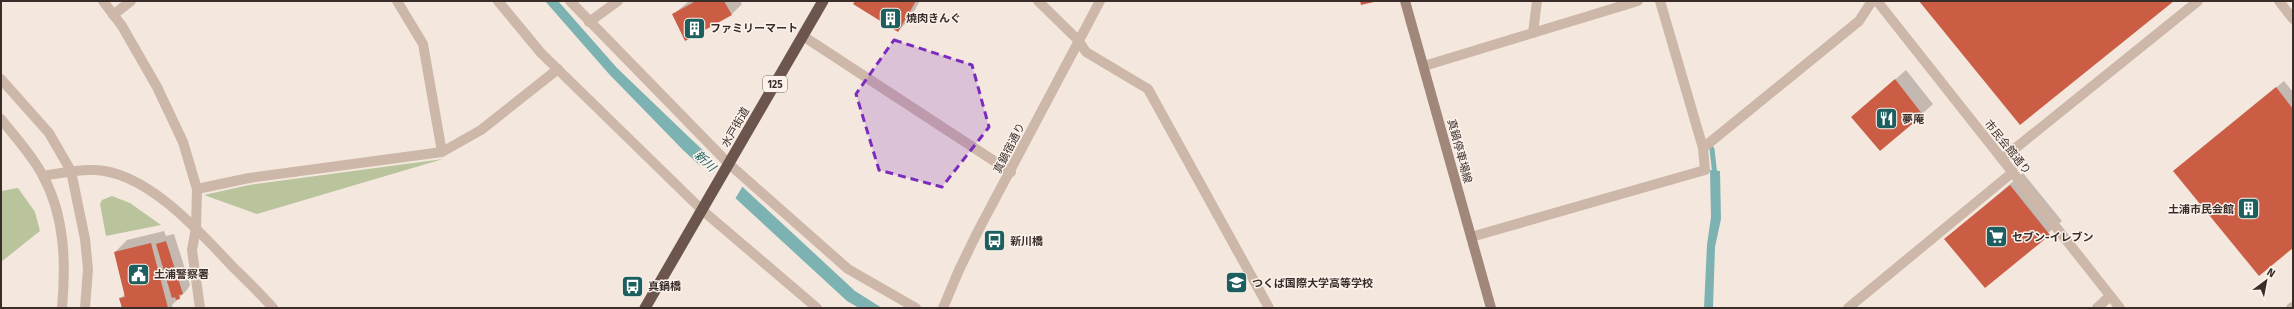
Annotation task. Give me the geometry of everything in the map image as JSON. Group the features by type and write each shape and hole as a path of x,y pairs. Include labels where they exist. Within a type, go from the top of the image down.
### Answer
{"highway":[{"name":"水戸街道","path":"645,308 823,1"}],"main road":[{"name":"真鍋停車場線","path":"1406,1 1491,308"}],"street":[{"path":"103,1 122,26 157,86 183,142 197,189 196,228 192,250 200,308"},
{"path":"113,14 131,1"},
{"path":"397,1 423,44 442,152"},
{"path":"498,1 541,53 704,206 817,308"},
{"path":"570,1 728,166 848,269 916,308"},
{"path":"590,22 618,1"},
{"path":"1038,1 1078,40 1086,52 1148,89 1269,308"},
{"name":"真鍋宿通り","path":"943,308 959,270 1078,40 1100,1"},
{"path":"1533,33 1537,1"},
{"path":"1424,66 1638,1"},
{"path":"1471,237 1705,170 1703,148 1660,1"},
{"path":"1703,148 1859,21 1872,1"},
{"name":"市民会館通り","path":"1877,1 2120,308"},
{"path":"2002,159 2198,1"},
{"path":"2279,1 2293,19"},
{"path":"803,36 1011,172"},
{"path":"197,189 249,178 442,152 481,130 558,69"},
{"path":"1,79 49,133 70,172 85,239 88,269 86,308"},
{"path":"1,119 43,176 59,219 65,269 62,308"},
{"path":"43,176 95,170 113,173 134,182 160,199 196,228 272,308"},
{"path":"1848,308 2013,172"},
{"path":"2097,308 2110,296"}],"highlighted area":[{"path":"894,40 972,65 989,127 942,187 879,170 856,94"}],"green space":[{"path":"443,159 257,214 204,195 249,185"},
{"path":"18,188 35,212 40,231 1,262 1,191"},
{"path":"112,196 130,203 161,225 106,236 100,204 102,200"}],"water":[{"name":"新川","path":"545,1 558,1 617,68 692,140 855,291 882,308 859,308 847,301 683,150 609,74"},
{"path":"1710,170 1720,171 1721,219 1715,247 1713,308 1704,308 1707,245 1711,217"}],"pier":[{"path":"708,152 744,184 735,199 699,167"}],"building":[{"name":"ファミリーマート","path":"696,1 724,1 732,15 685,41 672,14"},
{"name":"焼肉きんぐ","path":"855,1 916,1 898,32 853,4"},
{"path":"1360,1 1374,1 1374,2 1361,5"},
{"path":"1919,1 2174,1 2020,125"},
{"path":"1895,79 1923,115 1880,151 1851,117"},
{"name":"土浦市民会館","path":"2276,87 2293,109 2293,248 2259,276 2173,171"},
{"name":"セブン-イレブン","path":"2010,185 2050,235 1985,288 1944,239"},
{"path":"166,241 183,294 179,295 180,299 176,300 175,297 172,298 156,244"},
{"name":"土浦警察署","path":"151,243 168,308 122,308 119,298 125,297 114,252"}],"waterway":[{"path":"1712,149 1715,176"}],"place":[{"name":"焼肉きんぐ","path":"891,18"},
{"name":"ファミリーマート","path":"694,28"},
{"name":"夢庵","path":"1886,119"},
{"name":"土浦市民会館","path":"2249,209"},
{"name":"セブン-イレブン","path":"1997,237"},
{"name":"新川橋","path":"994,241"},
{"name":"土浦警察署","path":"139,274"},
{"name":"つくば国際大学高等学校","path":"1236,283"},
{"name":"真鍋橋","path":"632,286"}]}
